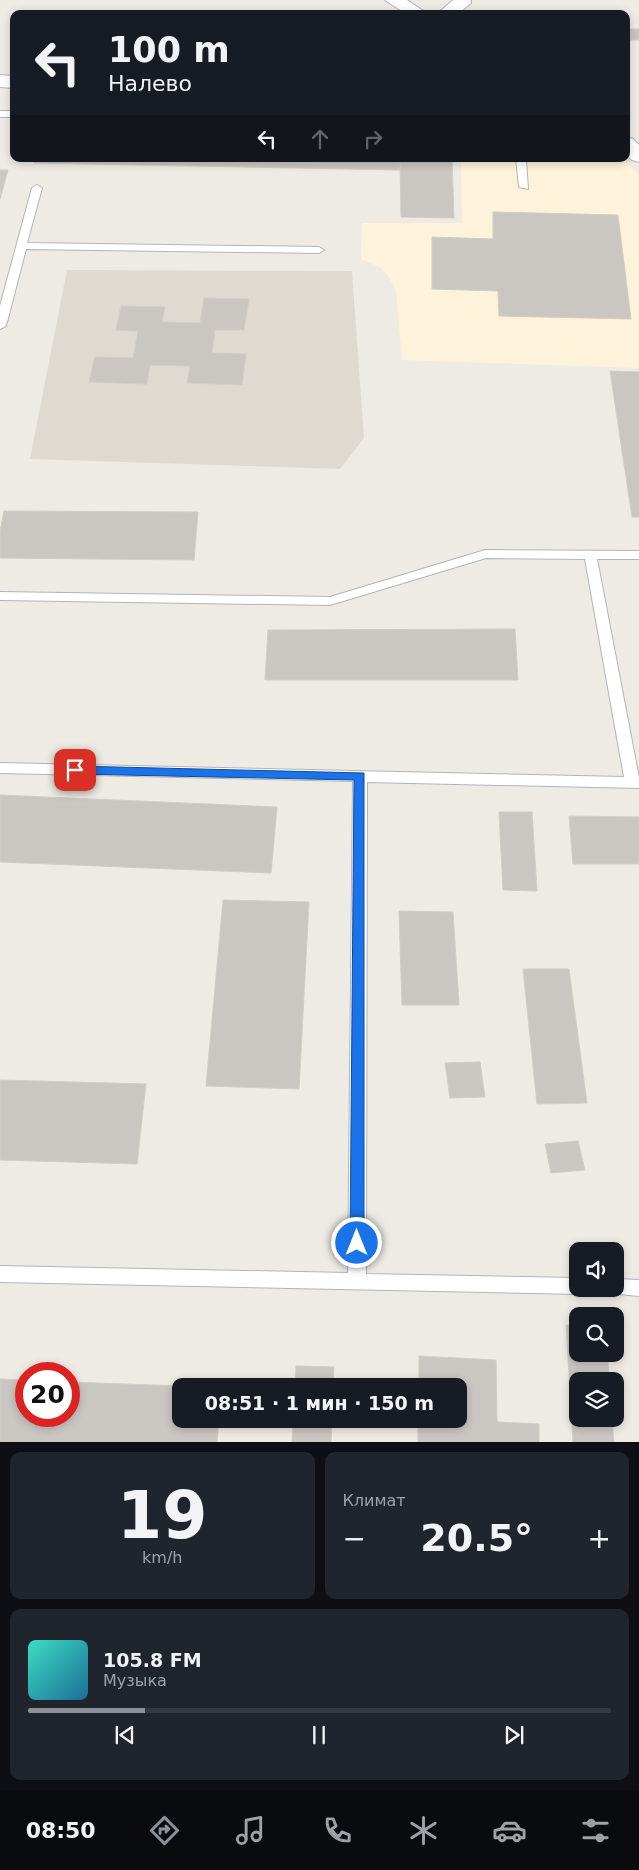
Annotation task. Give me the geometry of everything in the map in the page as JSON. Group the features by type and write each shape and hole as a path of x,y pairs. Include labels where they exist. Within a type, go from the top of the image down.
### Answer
{"street":[{"path":"394,0 412,10"},
{"path":"452,10 462,3 462,0"}],"lane":[{"path":"521,162 524,187"},
{"path":"0,326 5,287 21,246 37,188"},
{"path":"21,246 319,250"},
{"path":"0,596 330,601 485,554 639,555"},
{"path":"0,768 636,783 590,554"},
{"path":"357,1282 360,776"},
{"path":"0,1274 569,1286"},
{"path":"624,1287 639,1288"}],"shaded area":[{"path":"461,162 627,162 639,175 639,368 402,360 396,291 389,277 380,267 361,259 362,223 462,223"},
{"path":"67,270 352,271 364,438 340,469 30,459"}],"building":[{"path":"630,29 639,29 639,40 630,40"},
{"path":"400,162 401,170 34,163"},
{"path":"400,162 452,162 454,218 401,217"},
{"path":"0,170 8,170 0,199"},
{"path":"493,212 618,215 631,319 499,316 498,291 432,289 432,237 493,239"},
{"path":"204,298 249,299 244,330 215,330 212,353 246,354 242,385 187,383 190,366 150,365 147,384 89,382 95,357 133,358 138,331 116,330 121,306 165,307 162,322 200,323"},
{"path":"610,371 639,372 639,517 632,517"},
{"path":"4,511 198,512 194,560 0,558 0,532"},
{"path":"515,629 518,680 265,680 268,630"},
{"path":"0,795 277,807 271,873 0,862"},
{"path":"499,812 532,812 537,891 503,890"},
{"path":"569,816 639,817 639,864 573,864"},
{"path":"223,900 309,902 299,1089 206,1086"},
{"path":"399,911 453,912 459,1005 402,1005"},
{"path":"523,969 569,969 587,1103 537,1104"},
{"path":"480,1062 485,1097 450,1098 445,1063"},
{"path":"0,1080 146,1084 137,1164 0,1160"},
{"path":"578,1141 585,1170 551,1173 545,1144"},
{"path":"566,1325 569,1325 569,1362 608,1362 609,1372 569,1372 569,1376"},
{"path":"419,1356 496,1360 497,1422 539,1424 539,1442 418,1442 418,1428 467,1428 467,1378 419,1378"},
{"path":"296,1366 334,1367 333,1378 295,1378"},
{"path":"0,1379 15,1380 15,1427 80,1427 80,1382 172,1386 172,1428 218,1428 217,1442 0,1442"},
{"path":"572,1427 613,1427 614,1442 573,1442"},
{"path":"293,1428 332,1428 331,1442 292,1442"}],"route":[{"path":"75,770 360,776 357,1243"}]}
